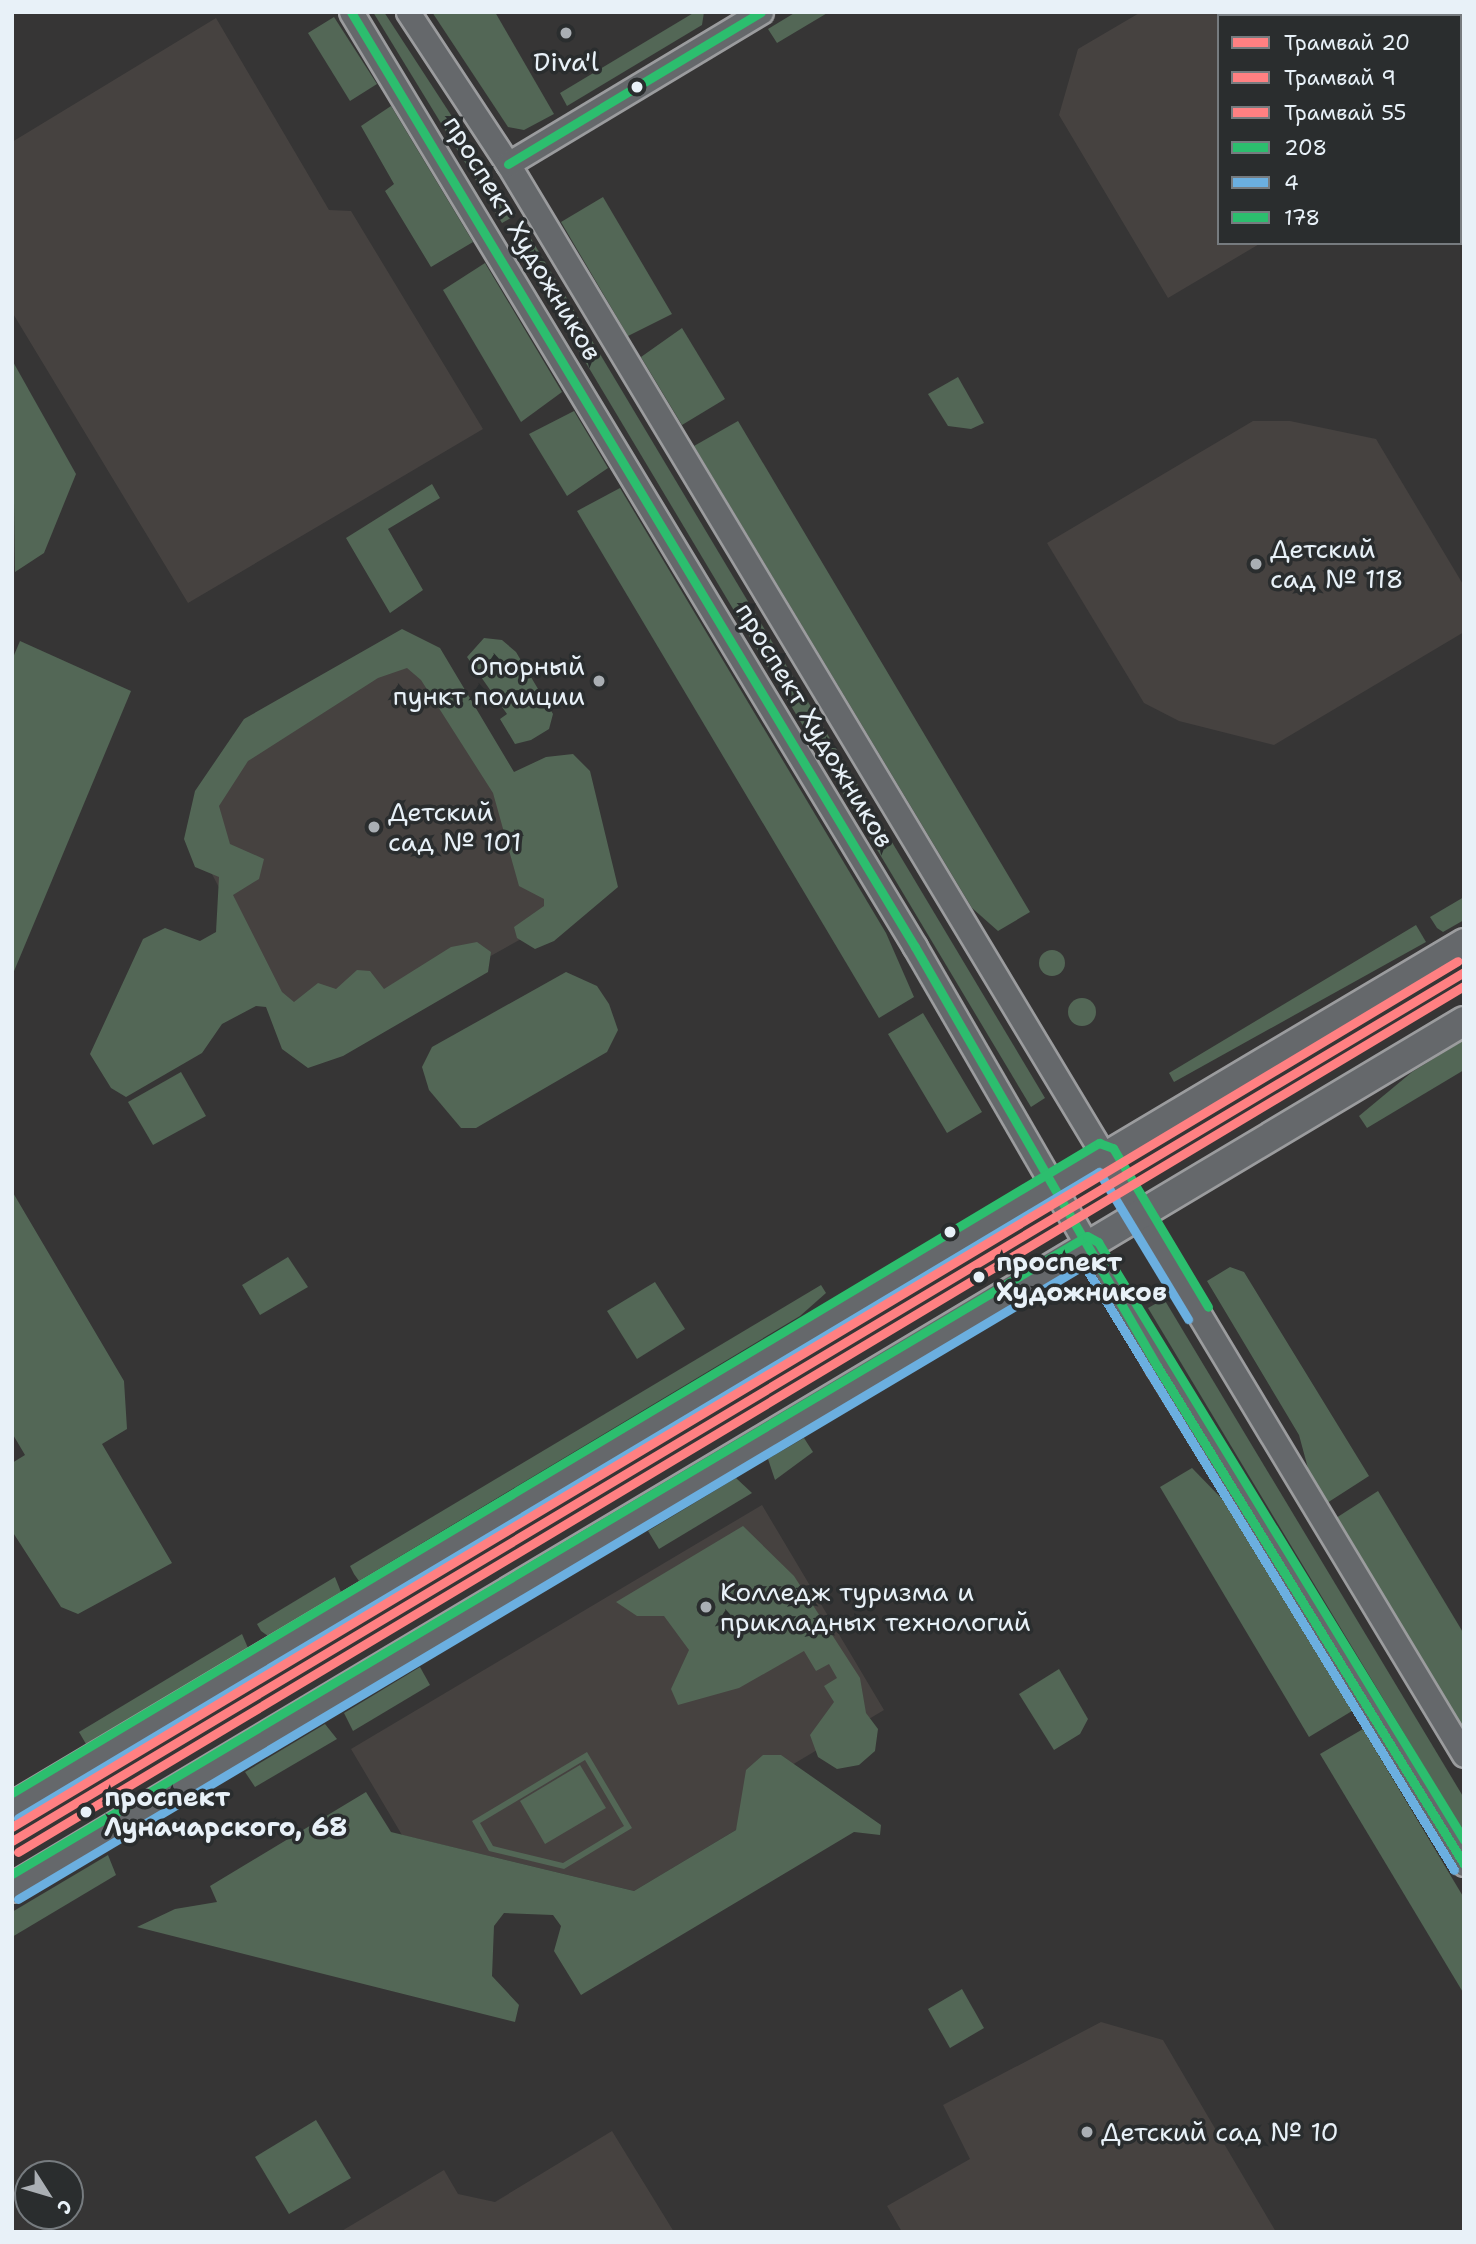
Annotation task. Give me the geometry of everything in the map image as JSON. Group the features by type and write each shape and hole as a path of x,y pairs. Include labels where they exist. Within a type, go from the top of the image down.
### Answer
{"main road":[{"path":"12,1807 1103,1155 1464,943"},
{"path":"12,1888 1140,1217 1464,1021"}],"street":[{"name":"проспект Художников","path":"351,12 915,947 1088,1248 1464,1864"},
{"name":"проспект Художников","path":"408,12 508,164 1464,1755"},
{"path":"508,164 761,12"}],"shaded area":[{"path":"1141,12 1259,14 1217,14 1217,245 1258,245 1168,298 1059,115 1078,49"},
{"path":"216,18 329,210 351,211 483,429 188,603 12,312 12,142"},
{"name":"Детский сад № 118","path":"1253,421 1290,421 1376,439 1464,586 1464,632 1274,745 1179,721 1144,703 1047,543"},
{"name":"Детский сад № 101","path":"405,633 590,901 308,1057 203,857 204,797 233,735"},
{"name":"Колледж туризма и прикладных технологий","path":"762,1505 884,1710 755,1787 736,1830 634,1891 402,1835 351,1749"},
{"name":"Детский сад № 10","path":"1101,2022 1163,2040 1276,2232 902,2232 887,2206 970,2159 943,2105"},
{"path":"612,2131 674,2232 340,2232 444,2170 458,2194 495,2202"}],"green space":[{"path":"373,12 384,12 516,215 502,223"},
{"path":"432,12 495,12 554,114 524,130 508,127"},
{"path":"695,12 704,12 702,25 567,106 560,93"},
{"path":"796,12 829,12 777,43 768,29"},
{"path":"334,17 377,84 350,101 308,33"},
{"path":"391,106 473,242 431,267 385,191 394,184 361,126"},
{"path":"603,197 672,314 628,336 561,222"},
{"path":"527,232 1045,1098 1031,1107 513,241"},
{"path":"485,263 562,392 521,422 443,290"},
{"path":"682,328 725,399 682,425 641,357"},
{"path":"12,360 76,474 44,553 15,572"},
{"path":"958,377 984,423 971,429 948,426 928,394"},
{"path":"574,411 608,468 567,496 529,434"},
{"path":"738,421 1030,912 998,931 972,908 694,446"},
{"path":"432,484 440,498 388,529 423,590 390,613 346,538"},
{"path":"620,488 886,933 914,997 879,1018 577,511"},
{"path":"402,629 440,648 514,772 546,757 573,754 590,771 618,887 554,941 535,949 517,938 514,927 544,906 544,899 519,886 493,793 421,680 407,668 378,678 248,761 219,806 230,844 264,859 259,879 233,895 282,992 294,1002 318,983 336,989 357,970 370,971 384,989 451,947 477,942 491,952 488,972 343,1056 308,1068 282,1049 266,1007 256,1006 222,1024 202,1053 126,1097 111,1088 90,1054 143,939 165,928 200,941 216,932 219,877 195,867 184,839 195,791 244,719"},
{"path":"484,638 502,640 516,652 553,714 549,729 531,740 515,744 500,719 507,714 467,657"},
{"path":"20,641 131,691 12,976 12,660"},
{"path":"1464,897 1464,920 1443,932 1437,928 1430,917"},
{"path":"1416,925 1426,942 1174,1082 1169,1073"},
{"path":"1052,950 1061,954 1065,963 1061,972 1052,976 1043,972 1039,963 1043,954"},
{"path":"566,972 597,986 609,1004 618,1030 607,1052 476,1128 461,1128 429,1090 422,1067 432,1047"},
{"path":"1082,998 1092,1002 1096,1012 1092,1022 1082,1026 1072,1022 1068,1012 1072,1002"},
{"path":"923,1013 982,1112 947,1133 888,1034"},
{"path":"1464,1040 1464,1070 1367,1128 1359,1116 1412,1072"},
{"path":"181,1072 206,1116 153,1145 128,1102"},
{"path":"12,1191 124,1381 127,1429 102,1444 172,1563 78,1614 61,1607 12,1531 12,1463 25,1455 12,1433"},
{"path":"288,1257 308,1287 260,1315 242,1285"},
{"path":"1230,1267 1244,1272 1369,1476 1327,1503 1309,1472 1299,1435 1207,1281"},
{"path":"655,1282 685,1329 637,1359 607,1311"},
{"path":"821,1285 826,1293 800,1316 359,1581 354,1574 350,1566"},
{"path":"1164,1299 1464,1798 1464,1833 1148,1308"},
{"path":"804,1438 813,1452 775,1480 768,1459"},
{"path":"1192,1468 1226,1503 1352,1711 1309,1737 1160,1487"},
{"path":"736,1478 752,1493 659,1549 648,1531"},
{"path":"1378,1491 1464,1634 1464,1730 1336,1518"},
{"path":"743,1526 794,1576 860,1678 866,1713 878,1729 875,1751 859,1765 837,1769 818,1757 810,1735 834,1702 824,1686 837,1678 829,1664 816,1671 804,1651 739,1688 678,1705 671,1689 689,1650 664,1616 637,1616 616,1602"},
{"path":"335,1577 341,1592 268,1636 261,1631 257,1624"},
{"path":"242,1634 248,1648 86,1744 79,1732"},
{"path":"420,1667 430,1685 353,1731 344,1713"},
{"path":"1059,1669 1088,1719 1080,1734 1054,1750 1019,1694"},
{"path":"325,1724 337,1739 255,1787 245,1772"},
{"path":"1363,1729 1464,1898 1464,1994 1320,1754"},
{"path":"587,1752 632,1828 564,1869 489,1851 472,1821","holes":["585,1760 624,1826 563,1863 493,1846 480,1823"]},
{"path":"763,1755 781,1755 881,1825 880,1835 854,1832 581,1995 554,1951 561,1926 553,1915 504,1913 494,1926 492,1976 519,2005 515,2022 137,1927 175,1909 217,1902 210,1886 366,1792 391,1832 634,1891 736,1830 746,1770"},
{"path":"580,1765 606,1808 545,1844 520,1801"},
{"path":"108,1855 116,1875 12,1937 12,1912"},
{"path":"962,1989 984,2028 950,2048 928,2009"},
{"path":"316,2120 351,2178 289,2214 255,2157"}],"tram line":[{"name":"55","path":"12,1827 1458,961"},
{"name":"20","path":"12,1841 1464,972"},
{"name":"9","path":"18,1852 1464,986"}],"transit line":[{"name":"208","path":"351,12 915,947 1157,1366 1464,1864"},
{"name":"208","path":"508,164 761,12"},
{"name":"178","path":"12,1793 1099,1143 1113,1148 1208,1307"},
{"name":"4","path":"18,1818 1099,1172 1188,1319"},
{"name":"178","path":"12,1874 1087,1236 1098,1242 1464,1840"},
{"name":"4","path":"18,1899 1084,1265 1454,1870"}],"place":[{"name":"Diva'l","path":"566,33"},
{"name":"Детский сад № 118","path":"1256,564"},
{"name":"Опорный пункт полиции","path":"599,681"},
{"name":"Детский сад № 101","path":"374,827"},
{"name":"проспект Художников","path":"979,1277"},
{"name":"Колледж туризма и прикладных технологий","path":"706,1607"},
{"name":"проспект Луначарского, 68","path":"86,1812"},
{"name":"Детский сад № 10","path":"1087,2132"}]}
